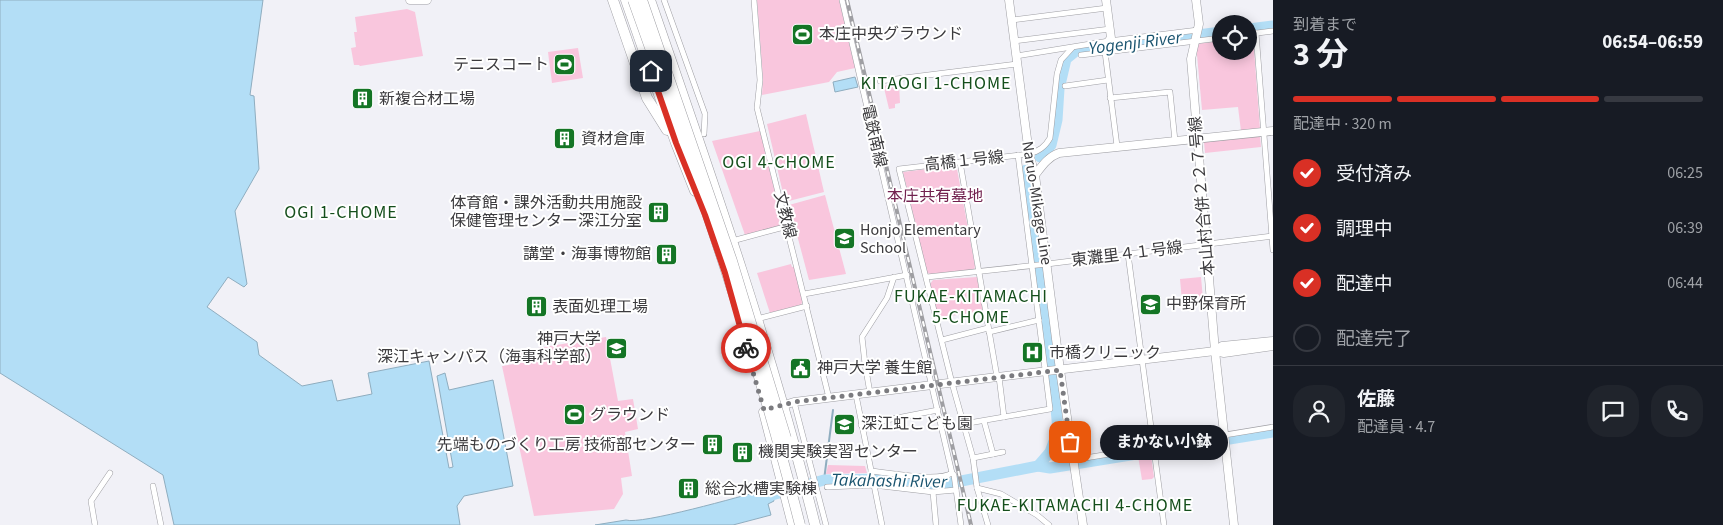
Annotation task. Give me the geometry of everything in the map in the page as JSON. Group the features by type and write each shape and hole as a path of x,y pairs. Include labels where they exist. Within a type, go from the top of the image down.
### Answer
{"highway":[{"path":"612,0 647,98 676,143"},
{"path":"620,0 642,66 705,215 725,273 764,410 793,525"},
{"path":"626,0 676,143"},
{"path":"633,0 725,263 750,342 800,525"},
{"path":"642,0 732,261 786,438 810,525"},
{"path":"650,0 732,241 783,406 815,525"},
{"path":"656,0 704,134 703,155"}],"street":[{"path":"410,0 427,0"},
{"path":"664,0 705,114 704,134"},
{"name":"文教線","path":"754,0 760,80 757,108 808,306 829,398"},
{"name":"電鉄南線","path":"842,0 956,488"},
{"name":"Naruo-Mikage Line","path":"1009,0 1029,154 1035,175 1053,371 1073,463 1083,525"},
{"name":"本山村合併２２７号線","path":"1196,0 1197,35 1191,59 1215,350 1234,525"},
{"path":"1012,20 1107,4 1111,38 1107,47 1108,80 1117,146"},
{"path":"1014,41 1110,29"},
{"path":"1257,33 1273,31"},
{"path":"1081,55 1107,47 1197,35"},
{"path":"880,81 1017,60 1072,48 1107,47 1197,35 1212,37"},
{"path":"1257,47 1273,250"},
{"path":"1029,154 1042,149 1050,138 1061,60 1072,48"},
{"path":"1065,86 1108,80"},
{"path":"1110,98 1170,92 1175,141"},
{"path":"1035,175 1046,161 1059,153 1273,131"},
{"name":"高橋１号線","path":"926,277 899,169 1029,154"},
{"path":"963,424 1050,409 1053,371 1039,320 1018,155"},
{"path":"960,162 1004,417"},
{"path":"732,241 788,226"},
{"name":"東灘里４１号線","path":"926,277 1044,265 1272,236"},
{"path":"1128,254 1164,525"},
{"path":"804,294 907,275"},
{"path":"870,393 862,336 887,298 894,277"},
{"path":"926,277 963,424 974,458 977,488 988,523 994,525"},
{"path":"756,319 808,306"},
{"path":"942,340 1039,320"},
{"path":"1215,350 1222,346 1273,341"},
{"path":"764,410 794,402 952,382 1215,350 1224,352 1273,346"},
{"path":"856,395 882,525"},
{"path":"794,402 826,525"},
{"path":"861,425 938,410"},
{"path":"984,421 993,454"},
{"path":"1073,463 1153,447 1225,438 1273,427"},
{"path":"974,458 1003,452"},
{"path":"871,471 932,477 953,474"},
{"path":"95,525 90,502 110,473"},
{"path":"827,487 873,484 933,493 955,494 961,525"},
{"path":"153,486 161,525"},
{"path":"933,493 956,488 961,525"},
{"path":"977,488 1001,494 1037,515 1049,525"},
{"path":"806,491 817,489"},
{"path":"933,493 936,525"}],"green space":[{"name":"本庄中央グラウンド","path":"757,0 839,0 855,68 837,72 829,82 762,95 763,79"},
{"path":"407,9 415,12 423,56 360,66 354,65 351,48 356,47 355,17"},
{"path":"1212,42 1212,60 1255,60 1260,129 1241,131 1238,107 1202,110 1196,44"},
{"name":"テニスコート","path":"578,48 583,78 552,83 548,52"},
{"path":"899,84 900,103 895,104 895,108 889,109 884,88 886,85"},
{"path":"806,114 824,192 785,202 767,124"},
{"path":"760,131 783,225 745,235 712,141"},
{"path":"1260,136 1261,147 1205,153 1204,142"},
{"name":"本庄共有墓地","path":"951,166 957,169 975,266 974,270 931,274 927,273 903,172"},
{"path":"825,195 846,274 809,280 789,205"},
{"path":"791,264 794,267 803,300 801,305 770,313 757,273"},
{"path":"977,277 983,311 938,318 930,284 933,280"},
{"path":"1201,277 1203,299 1182,301 1180,279"},
{"name":"グラウンド","path":"606,337 618,401 633,399 638,429 625,432 632,476 621,478 623,494 614,509 534,516 502,366 514,364 513,352"},
{"path":"1150,455 1154,477 1142,480 1138,456"},
{"path":"828,465 865,466 867,473 826,474"}],"water":[{"path":"0,0 263,0 250,95 254,96 259,169 235,211 247,284 244,287 228,277 207,307 257,342 259,355 302,386 332,380 337,401 372,394 368,373 429,361 449,468 453,467 437,376 445,373 449,390 493,380 513,486 464,496 457,506 460,525 174,525 163,475 0,373"},
{"path":"855,77 858,87 835,92 833,82"},
{"path":"764,490 765,494 771,492 774,501 768,504 771,515 733,525 595,525 651,518"}],"waterway":[{"name":"Yogenji River","path":"1257,28 1273,26"},
{"name":"Yogenji River","path":"1040,157 1051,145 1057,120 1059,89 1066,59 1076,51 1212,33"},
{"name":"Yogenji River","path":"1026,170 1054,385 1058,431 1050,452 1038,466"},
{"path":"824,480 833,410"},
{"name":"Takahashi River","path":"772,495 824,480 890,479 941,485 1038,466 1050,468 1273,432"}],"railway":[{"path":"847,0 971,525"}],"way so far":[{"path":"746,348 764,410 794,402 1060,370 1070,442"}],"place":[{"name":"本庄中央グラウンド","path":"803,34"},
{"name":"テニスコート","path":"565,65"},
{"name":"新複合材工場","path":"363,99"},
{"name":"資材倉庫","path":"565,139"},
{"name":"体育館・課外活動共用施設 保健管理センター深江分室","path":"658,212"},
{"name":"Honjo Elementary School","path":"844,239"},
{"name":"講堂・海事博物館","path":"667,254"},
{"name":"中野保育所","path":"1150,304"},
{"name":"表面処理工場","path":"536,307"},
{"name":"神戸大学 深江キャンパス（海事科学部）","path":"617,348"},
{"name":"市橋クリニック","path":"1033,353"},
{"name":"神戸大学 養生館","path":"801,368"},
{"name":"グラウンド","path":"574,415"},
{"name":"深江虹こども園","path":"845,424"},
{"name":"まかない小鉢","path":"1070,442"},
{"name":"先端ものづくり工房 技術部センター","path":"712,445"},
{"name":"機関実験実習センター","path":"742,452"},
{"name":"総合水槽実験棟","path":"689,489"}],"district":[{"name":"KITAOGI 1-CHOME","path":"936,83"},
{"name":"OGI 4-CHOME","path":"779,162"},
{"name":"OGI 1-CHOME","path":"341,212"},
{"name":"FUKAE-KITAMACHI 5-CHOME","path":"971,306"},
{"name":"FUKAE-KITAMACHI 4-CHOME","path":"1075,505"}],"route":[{"path":"651,71 725,273 746,348"}]}
